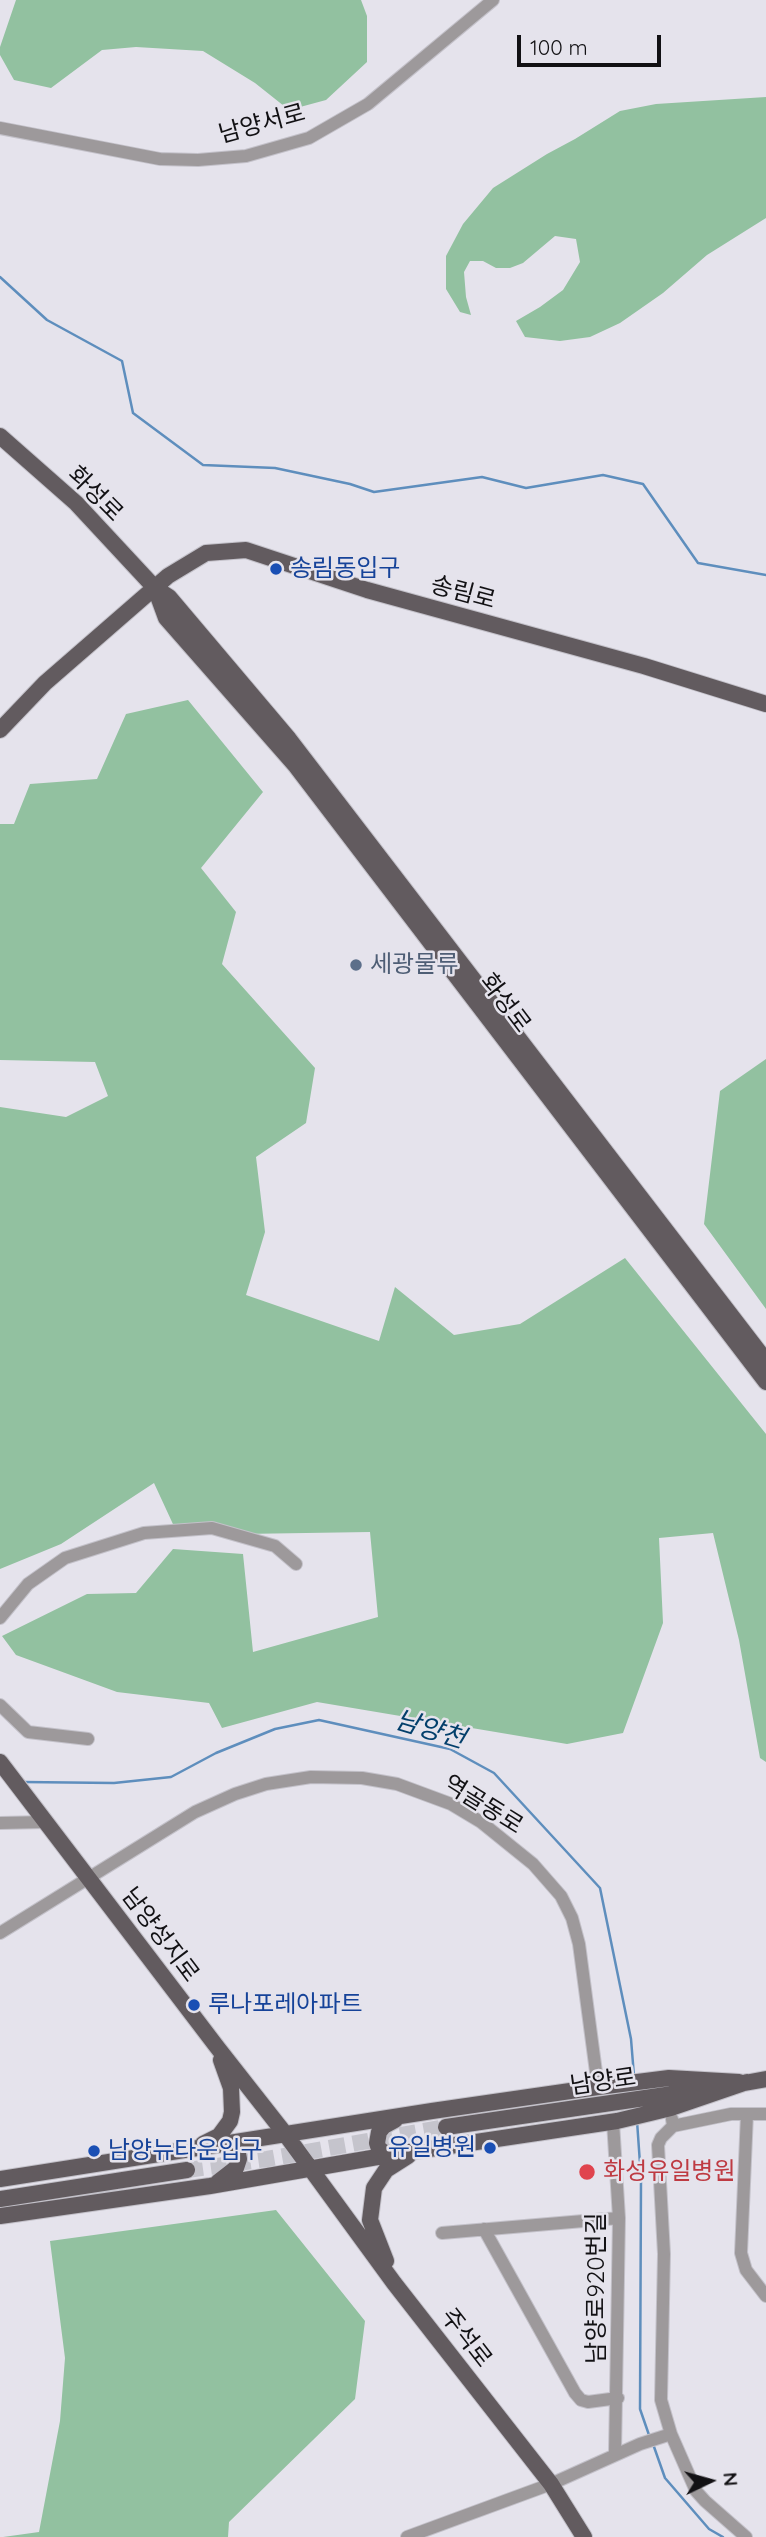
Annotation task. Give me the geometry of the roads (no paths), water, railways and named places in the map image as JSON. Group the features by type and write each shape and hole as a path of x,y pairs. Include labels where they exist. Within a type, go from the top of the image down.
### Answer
{"main road":[{"name":"화성로","path":"0,436 76,503 155,588 169,597 289,739 766,1361"},
{"name":"송림로","path":"0,730 45,683 168,576 206,554 246,550 367,590 644,666 766,704"},
{"name":"화성로","path":"155,588 166,618 295,765 766,1382"},
{"path":"736,1342 766,1395"},
{"name":"남양성지로","path":"0,1762 310,2168"},
{"path":"190,2149 219,2136 230,2121 231,2088 217,2047"},
{"path":"0,2179 432,2111 669,2078 747,2082"},
{"name":"남양로","path":"446,2127 610,2104 662,2105 766,2079"},
{"path":"0,2216 615,2122 662,2105"},
{"path":"389,2155 379,2149 377,2143 379,2132 384,2126 397,2119 432,2111"},
{"path":"209,2186 225,2179 236,2168 239,2153 231,2144"},
{"path":"394,2283 370,2220 374,2188 394,2163 427,2149"},
{"name":"주석로","path":"310,2168 394,2283 551,2484 584,2537"},
{"path":"0,2199 187,2170"}],"street":[{"name":"남양서로","path":"0,128 160,159 198,160 247,156 309,138 368,104 493,0"},
{"path":"0,1618 28,1584 65,1558 144,1533 212,1528 275,1546 296,1564"},
{"path":"0,1705 28,1731 88,1739"},
{"name":"역골동로","path":"0,1933 206,1806 235,1794 266,1784 311,1777 346,1777 397,1784 467,1813 533,1864 561,1896 572,1918 579,1944 604,2087"},
{"path":"0,1823 45,1822"},
{"path":"662,2105 673,2126"},
{"path":"747,2114 741,2253 746,2270 766,2296"},
{"path":"746,2537 696,2491 671,2434 661,2400 664,2254 658,2153 661,2138 673,2126 732,2115 766,2114"},
{"name":"남양로920번길","path":"615,2122 619,2218 615,2454"},
{"path":"442,2233 619,2218"},
{"path":"484,2229 575,2393 581,2400 588,2402 618,2398"},
{"path":"407,2537 551,2484 615,2454 671,2434"}],"waterway":[{"path":"0,277 47,320 122,361 133,413 203,465 275,468 350,484 374,492 482,477 526,488 603,475 643,484 698,563 766,575"},
{"name":"남양천","path":"23,1782 114,1783 171,1777 216,1753 275,1729 319,1720 450,1749 494,1773 600,1888 631,2039 634,2076"},
{"path":"637,2121 641,2178 640,2409 649,2435"},
{"path":"653,2444 665,2478 709,2529 723,2537"}],"tunnel":[{"path":"187,2170 267,2159 446,2127"}],"place":[{"name":"송림동입구","path":"276,569"},
{"name":"세광물류","path":"356,965"},
{"name":"루나포레아파트","path":"194,2005"},
{"name":"유일병원","path":"490,2148"},
{"name":"남양뉴타운입구","path":"94,2151"},
{"name":"화성유일병원","path":"587,2172"}]}
